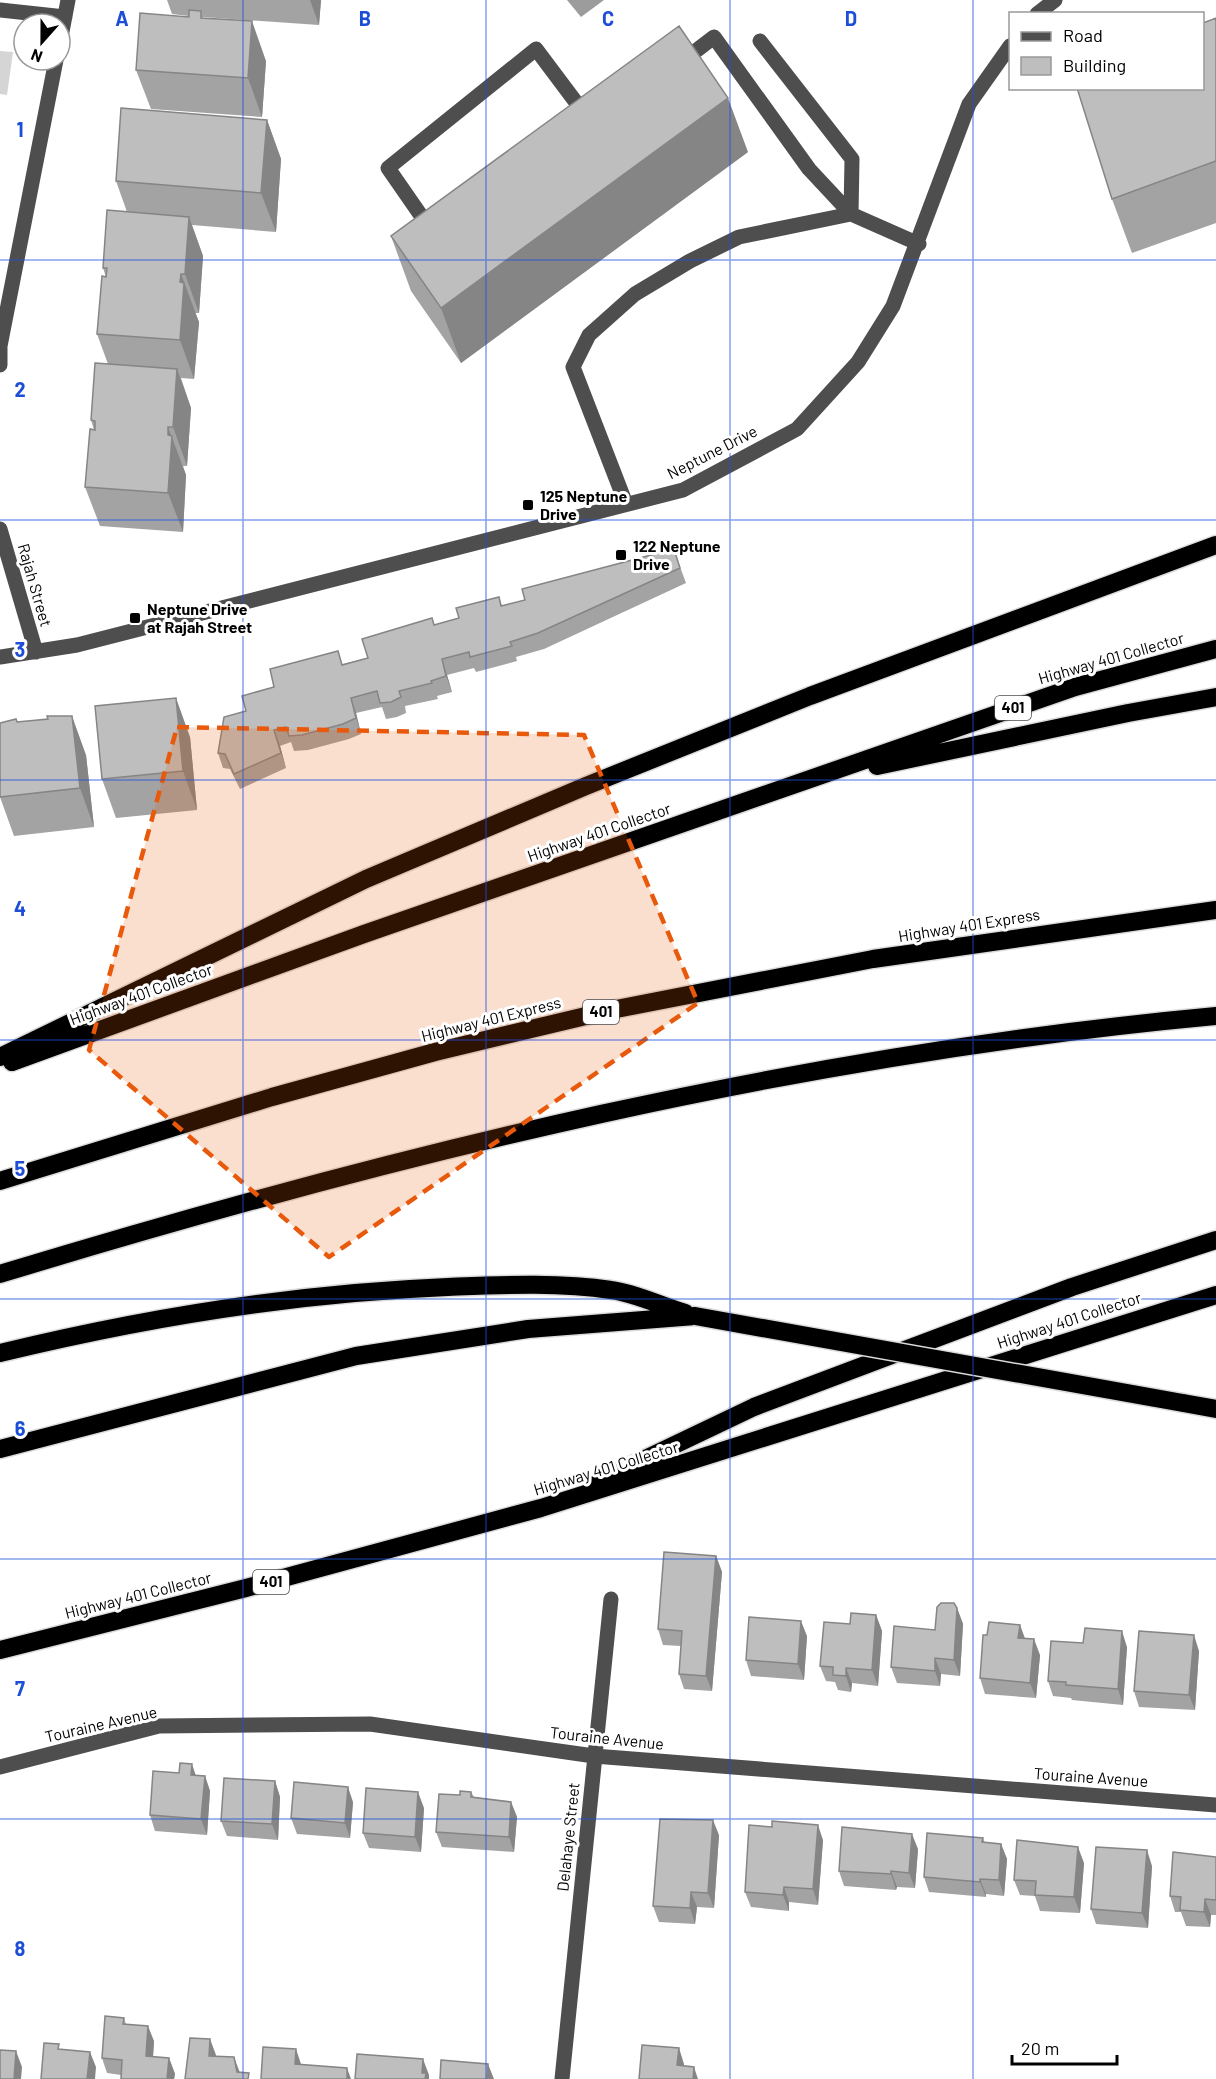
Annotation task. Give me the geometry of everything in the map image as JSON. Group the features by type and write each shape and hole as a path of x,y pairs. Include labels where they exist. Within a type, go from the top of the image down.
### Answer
{"highway":[{"path":"0,1057 366,879 586,786 810,696 1216,545"},
{"name":"Highway 401 Collector","path":"0,1066 364,934 1075,687 1216,649"},
{"path":"814,779 1128,712 1216,697"},
{"path":"1153,917 1216,902"},
{"name":"Highway 401 Express","path":"0,1181 272,1097 435,1052 610,1010 873,959 1153,917 1216,910"},
{"path":"0,1274 309,1186 606,1111 785,1076 966,1047 1216,1016"},
{"path":"541,1508 754,1407 1072,1287 1216,1240"},
{"path":"0,1353 187,1313 277,1300 380,1290 490,1286 612,1290 695,1316 1216,1409"},
{"name":"Highway 401 Collector","path":"0,1650 246,1588 541,1508 1216,1295"},
{"path":"0,1449 356,1356 528,1329 695,1316"}],"street":[{"path":"0,10 16,12"},
{"path":"668,72 714,37 809,169 851,214 919,244"},
{"path":"760,41 852,159 851,214"},
{"path":"441,245 388,168 536,49 594,128"},
{"name":"Neptune Drive","path":"0,657 77,645 682,490 797,429 858,362 894,306 919,244 969,104 1009,49"},
{"path":"0,365 0,346 54,72"},
{"path":"626,504 573,367 588,335 635,294 690,261 739,237 851,214"},
{"name":"Rajah Street","path":"0,529 36,652"},
{"name":"Delahaye Street","path":"562,2079 611,1599"},
{"name":"Touraine Avenue","path":"0,1767 159,1726 370,1724 594,1756 1216,1805"}],"highlighted area":[{"path":"177,727 584,735 698,1003 329,1257 89,1050"}],"shaded area":[{"path":"567,0 604,0 581,17"},
{"path":"0,51 12,52 7,95 0,94"}],"building":[{"path":"189,10 201,11 201,18 252,21 248,78 136,70 140,13 189,17"},
{"path":"1216,18 1216,161 1112,199 1078,90 1204,90 1204,23"},
{"path":"679,26 728,98 441,308 391,236"},
{"path":"121,108 267,120 261,193 116,181"},
{"path":"107,210 189,217 185,274 181,274 180,282 184,283 180,340 97,334 102,276 106,277 107,268 103,268"},
{"path":"95,363 177,369 173,427 168,427 168,435 172,436 168,493 85,487 90,429 95,430 95,421 91,420"},
{"path":"674,549 680,568 538,633 510,642 512,646 470,657 469,652 442,659 446,676 431,681 432,683 399,691 401,697 391,702 380,703 377,691 351,698 356,718 343,724 302,735 289,736 286,727 274,730 281,753 234,774 225,754 218,753 224,717 246,711 242,696 274,687 270,669 338,651 342,665 368,658 362,639 432,618 434,625 459,618 456,608 499,597 501,606 525,600 522,589"},
{"path":"176,698 183,771 102,779 95,706"},
{"path":"47,716 72,716 80,788 0,797 0,723 16,719 17,722 48,719"},
{"path":"664,1552 716,1556 706,1676 679,1674 682,1631 658,1629"},
{"path":"941,1603 954,1603 957,1608 954,1660 935,1658 935,1671 891,1667 894,1626 935,1630 937,1607"},
{"path":"851,1613 876,1615 872,1670 846,1668 846,1676 833,1675 833,1667 820,1666 824,1622 850,1624"},
{"path":"749,1617 801,1621 798,1664 746,1660"},
{"path":"989,1622 1020,1625 1018,1638 1034,1639 1030,1683 980,1678 983,1635 987,1635"},
{"path":"1085,1628 1122,1631 1118,1689 1066,1685 1066,1682 1048,1681 1051,1641 1083,1643"},
{"path":"1139,1631 1194,1635 1189,1695 1134,1691"},
{"path":"180,1763 192,1764 191,1775 205,1776 201,1819 150,1815 153,1771 179,1773"},
{"path":"224,1778 275,1781 272,1824 221,1821"},
{"path":"294,1782 348,1787 345,1823 291,1818"},
{"path":"366,1788 418,1792 415,1837 363,1833"},
{"path":"460,1791 471,1792 471,1797 511,1802 509,1837 436,1832 439,1794 460,1795"},
{"path":"660,1819 713,1820 708,1893 691,1892 690,1908 653,1906"},
{"path":"772,1821 818,1825 813,1889 784,1887 783,1895 745,1892 749,1825 772,1827"},
{"path":"842,1827 912,1834 909,1873 839,1871"},
{"path":"927,1833 983,1838 982,1842 1001,1844 999,1880 980,1879 980,1882 924,1877"},
{"path":"1017,1840 1078,1847 1074,1897 1035,1895 1036,1881 1014,1880"},
{"path":"1096,1847 1147,1850 1142,1913 1091,1909"},
{"path":"1173,1852 1216,1857 1216,1900 1205,1899 1204,1912 1180,1910 1181,1897 1170,1896"},
{"path":"105,2016 124,2018 123,2024 148,2026 146,2056 169,2058 167,2079 121,2079 122,2060 102,2058"},
{"path":"190,2038 210,2039 209,2056 234,2057 237,2072 249,2073 248,2079 185,2079"},
{"path":"44,2043 59,2044 58,2049 90,2052 87,2079 41,2079"},
{"path":"642,2045 679,2048 677,2065 694,2067 693,2079 639,2079"},
{"path":"263,2047 296,2049 295,2064 347,2068 347,2079 261,2079"},
{"path":"0,2050 16,2051 14,2079 0,2079"},
{"path":"357,2054 423,2059 422,2073 426,2073 425,2079 355,2079"},
{"path":"441,2060 488,2064 487,2079 440,2079"}],"place":[{"name":"125 Neptune Drive","path":"528,505"},
{"name":"122 Neptune Drive","path":"621,555"},
{"name":"Neptune Drive at Rajah Street","path":"135,618"}]}
